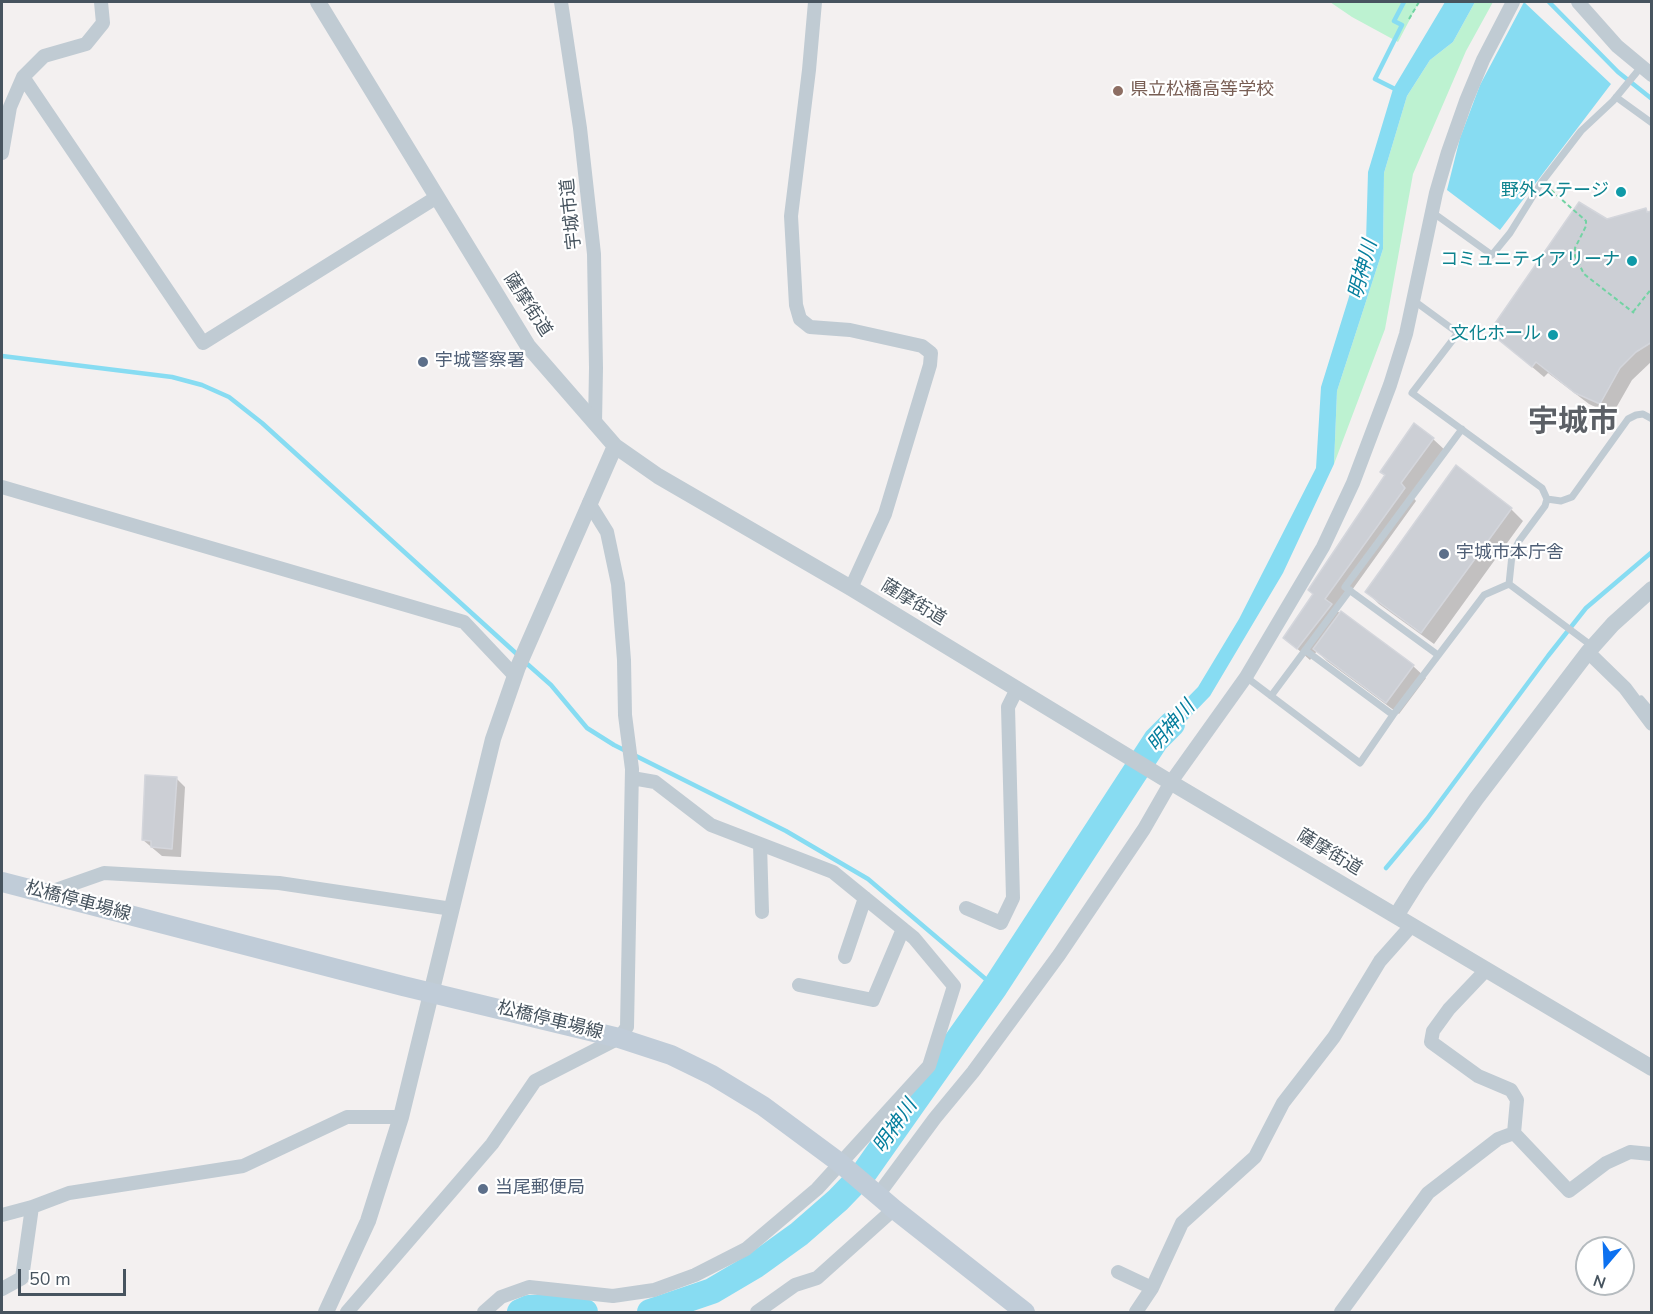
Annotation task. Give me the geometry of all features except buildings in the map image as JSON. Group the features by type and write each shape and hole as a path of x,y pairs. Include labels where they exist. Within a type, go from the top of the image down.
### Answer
{"main road":[{"name":"松橋停車場線","path":"2,882 380,980 433,991 619,1038 671,1055 712,1075 763,1106 843,1166 1025,1312"}],"street":[{"path":"2,153 10,107 23,77 44,56 86,44 103,23 101,2"},
{"name":"薩摩街道","path":"318,2 528,346 615,446 658,476 851,588 1168,781 1652,1068"},
{"name":"宇城市道","path":"561,2 580,128 594,254 595,424"},
{"path":"815,2 791,216 796,304 800,319 810,327 850,330 922,346 931,353 930,365 885,514 851,588"},
{"path":"873,1191 973,1072 1059,955 1144,829 1168,781 1246,677 1323,547 1353,483 1390,385 1448,152 1483,60 1513,2"},
{"path":"1581,3 1642,72"},
{"path":"23,77 203,343 437,197"},
{"path":"326,1312 368,1221 401,1117 493,739 517,671 615,446"},
{"path":"2,487 464,622 517,671"},
{"path":"347,1312 492,1144 535,1082 619,1038 627,1027 632,773 625,715 624,660 618,584 608,532 589,503"},
{"path":"1396,916 1418,880 1587,645 1652,589"},
{"path":"1587,645 1652,724"},
{"path":"966,908 1001,922 1013,898 1008,706 1017,689"},
{"path":"484,1312 501,1297 530,1287 613,1296 654,1290 696,1275 746,1249 843,1166 929,1066 954,986 914,938 833,872 711,825 655,782 632,773"},
{"path":"760,844 762,912"},
{"path":"45,893 104,873 279,883 452,909"},
{"path":"844,957 865,898"},
{"path":"1137,1312 1152,1288 1182,1223 1255,1156 1283,1103 1334,1037 1380,961 1412,925"},
{"path":"799,985 873,1000 903,929"},
{"path":"1486,970 1449,1010 1433,1031 1431,1042 1478,1076 1511,1090 1517,1100 1514,1133 1569,1191 1606,1163 1630,1152 1651,1155"},
{"path":"2,1215 69,1193 243,1166 346,1117 401,1117"},
{"path":"1341,1312 1428,1193 1498,1139 1514,1133"},
{"path":"2,1289 22,1278 32,1207"},
{"path":"757,1312 795,1285 817,1278 894,1209"},
{"path":"1118,1272 1152,1288"}],"lane":[{"path":"1432,212 1492,255 1520,218 1541,183 1581,132 1642,72"},
{"path":"1619,94 1652,123"},
{"path":"1413,300 1458,333 1412,393 1542,488 1548,499"},
{"path":"1548,499 1561,501 1572,497 1628,419 1643,414 1651,418"},
{"path":"1438,655 1345,587 1462,429"},
{"path":"1509,584 1512,555 1548,499"},
{"path":"1246,677 1360,763 1393,715 1484,595 1509,584"},
{"path":"1509,584 1587,645"},
{"path":"1271,696 1350,590"},
{"path":"1305,650 1393,715"},
{"path":"1633,699 1638,695 1652,712"}],"path":[{"path":"1409,19 1419,2"},
{"path":"1550,189 1586,221 1586,226 1575,248 1575,256 1584,274 1634,312 1652,288"}],"green space":[{"path":"1330,2 1419,2 1398,42"},
{"path":"1475,2 1493,2 1466,51 1413,174 1385,329 1334,464 1337,391 1383,249 1384,173 1407,96 1430,60 1453,42"}],"water":[{"path":"1445,2 1475,2 1453,42 1430,60 1407,96 1384,173 1383,249 1337,391 1334,464 1283,573 1210,696 1155,753 1143,743 1198,687 1239,619 1316,468 1321,387 1366,242 1368,172 1393,89"},
{"path":"1524,2 1611,84 1500,230 1447,190 1460,138 1480,85"}],"waterway":[{"path":"1399,91 1375,79 1402,25 1394,21 1404,2"},
{"path":"1549,2 1618,72 1652,99"},
{"path":"2,356 172,377 202,385 229,397 262,423 519,656"},
{"path":"1386,868 1427,819 1586,608 1652,552"},
{"path":"525,662 551,685 587,728 614,745 786,831 868,879 995,987"},
{"name":"明神川","path":"650,1312 712,1291 756,1265 799,1234 838,1200 864,1173 995,987 1156,740 1172,724"},
{"name":"明神川","path":"520,1312 529,1308 560,1307 585,1312"}],"place":[{"name":"県立松橋高等学校","path":"1118,91"},
{"name":"野外ステージ","path":"1621,192"},
{"name":"コミュニティアリーナ","path":"1632,261"},
{"name":"文化ホール","path":"1553,335"},
{"name":"宇城警察署","path":"423,362"},
{"name":"宇城市本庁舎","path":"1444,554"},
{"name":"当尾郵便局","path":"483,1189"}],"district":[{"name":"宇城市","path":"1573,424"}]}
